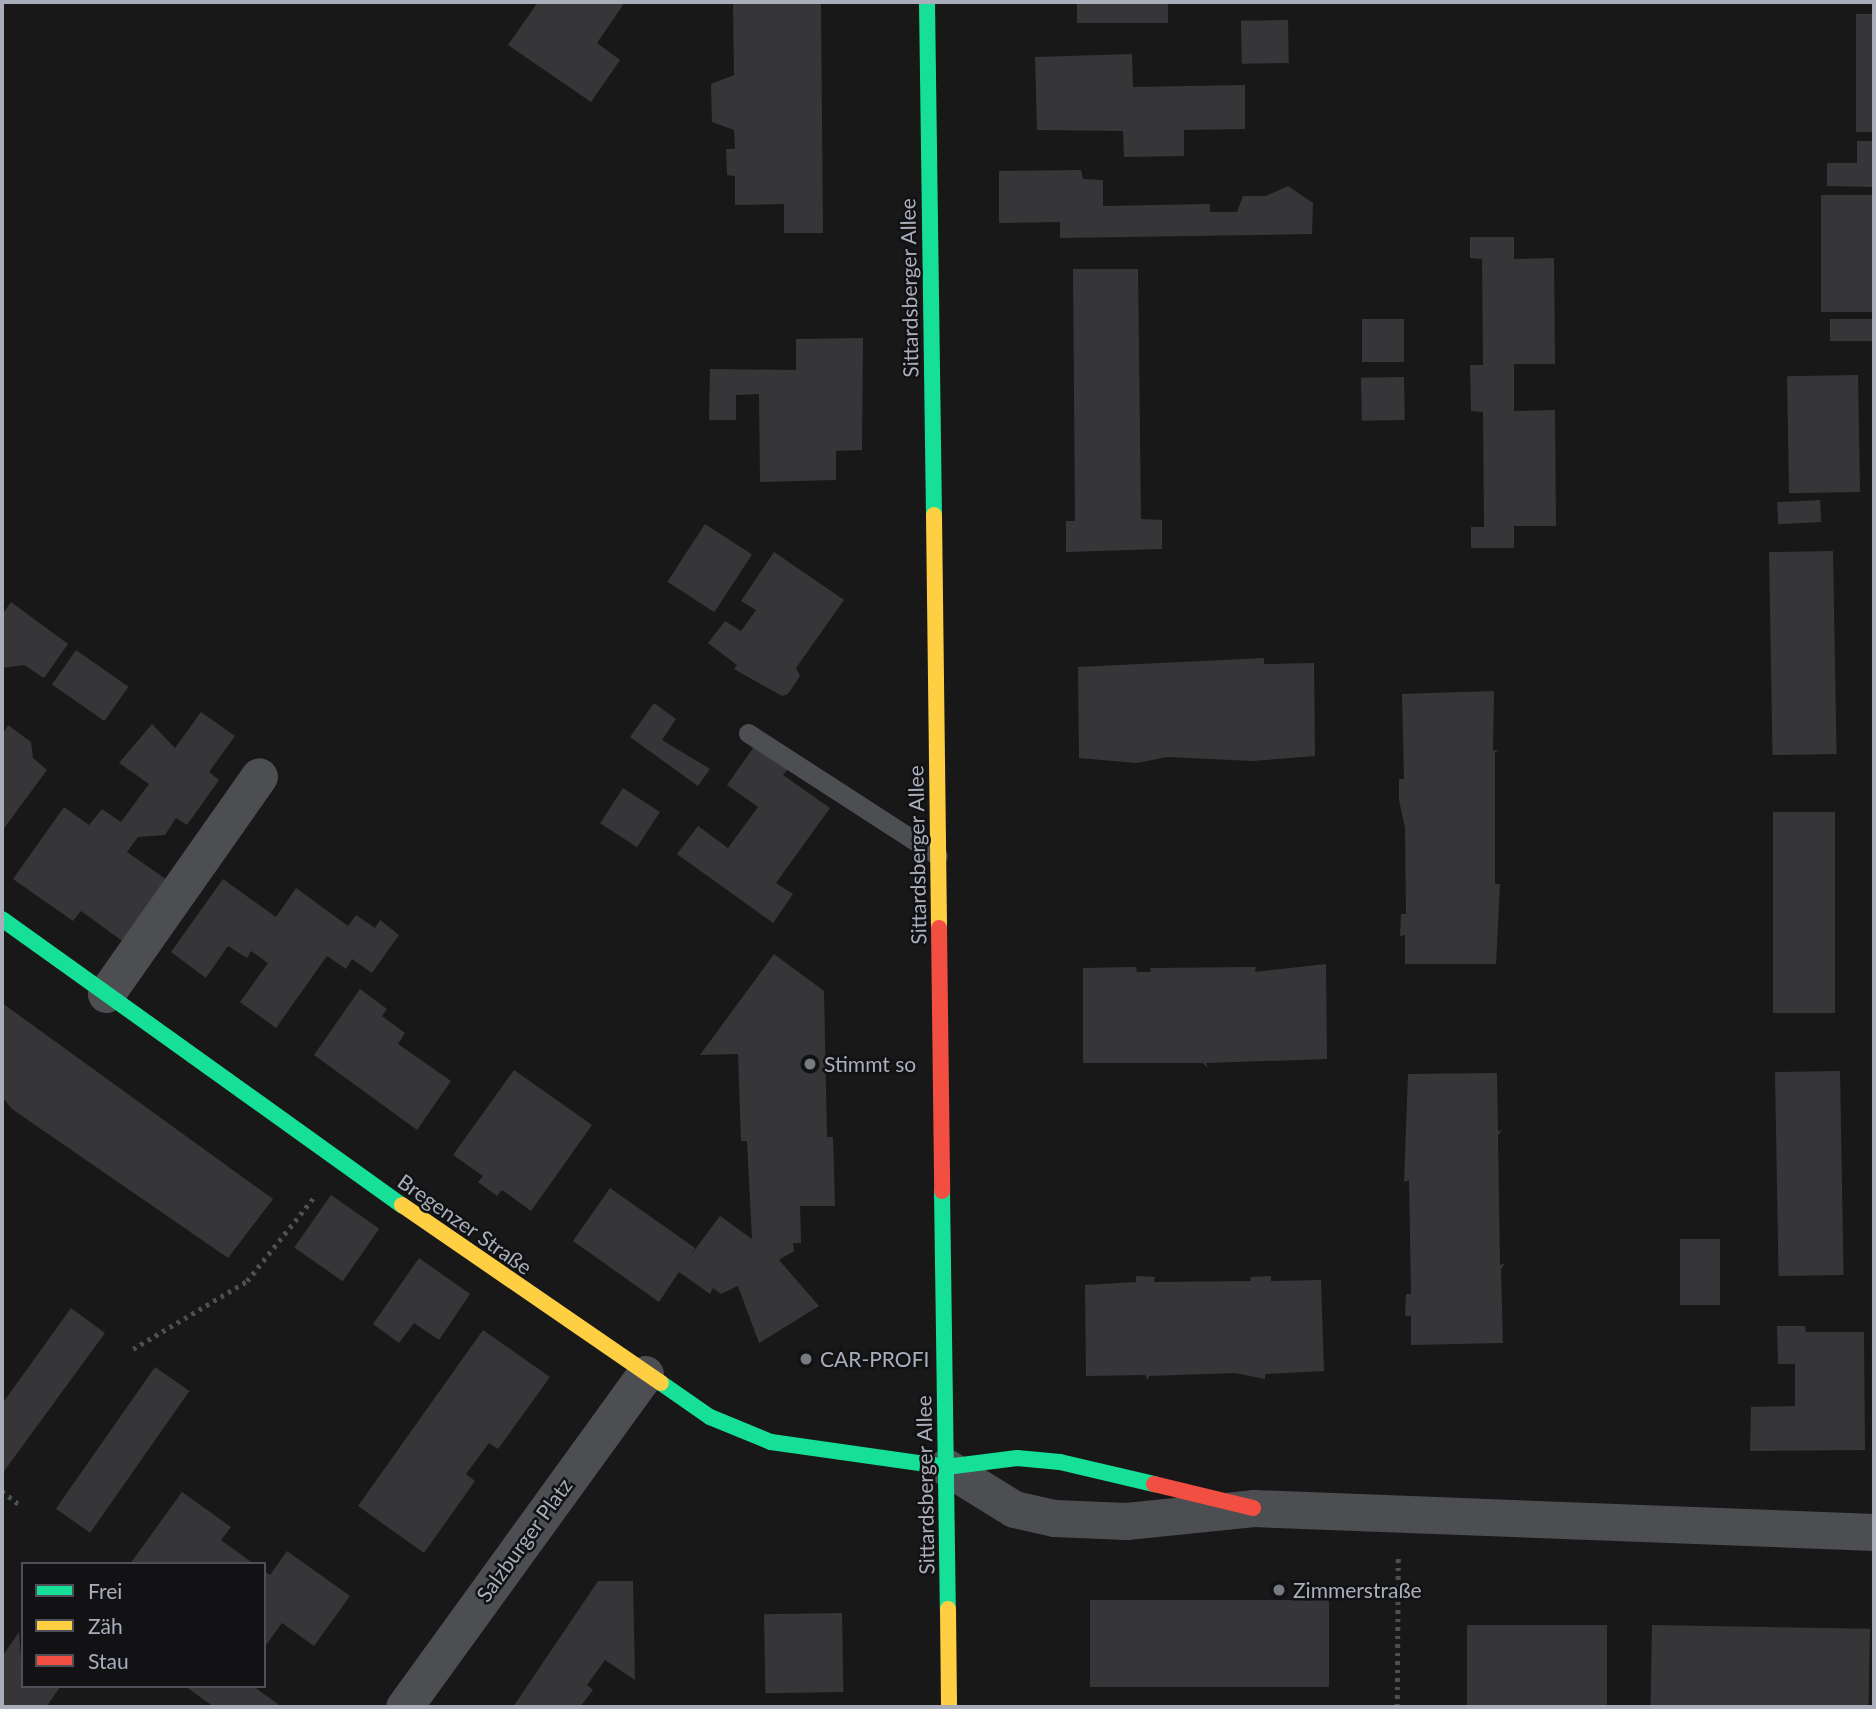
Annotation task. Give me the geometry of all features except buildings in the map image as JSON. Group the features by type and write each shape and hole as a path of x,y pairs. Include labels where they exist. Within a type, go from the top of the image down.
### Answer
{"main road":[{"name":"Sittardsberger Allee","path":"926,2 949,1707"},
{"name":"Bregenzer Straße","path":"2,919 340,1163 710,1417 771,1442 946,1467"},
{"path":"946,1467 1017,1458 1060,1462 1253,1508"}],"street":[{"path":"106,994 259,776"},
{"name":"Salzburger Platz","path":"404,1707 645,1374"},
{"path":"946,1467 1014,1509 1054,1518 1126,1521 1253,1508 1398,1518 1874,1532"}],"lane":[{"path":"748,733 938,856"}],"path":[{"path":"133,1349 247,1281 340,1163"},
{"path":"2,1491 20,1505"},
{"path":"1397,1707 1398,1518"}],"traffic: fast":[{"path":"927,2 934,515"},
{"path":"2,919 402,1205"},
{"path":"942,1191 948,1609"},
{"path":"661,1383 710,1417 771,1442 946,1467 1017,1458 1060,1462 1154,1484"}],"traffic: slow":[{"path":"934,515 939,928"},
{"path":"402,1205 661,1383"},
{"path":"948,1609 949,1707"}],"traffic: jam":[{"path":"939,928 942,1191"},
{"path":"1154,1484 1253,1508"}],"place":[{"name":"Stimmt so","path":"810,1064"},
{"name":"CAR-PROFI","path":"806,1359"},
{"name":"Zimmerstraße","path":"1279,1590"}]}
